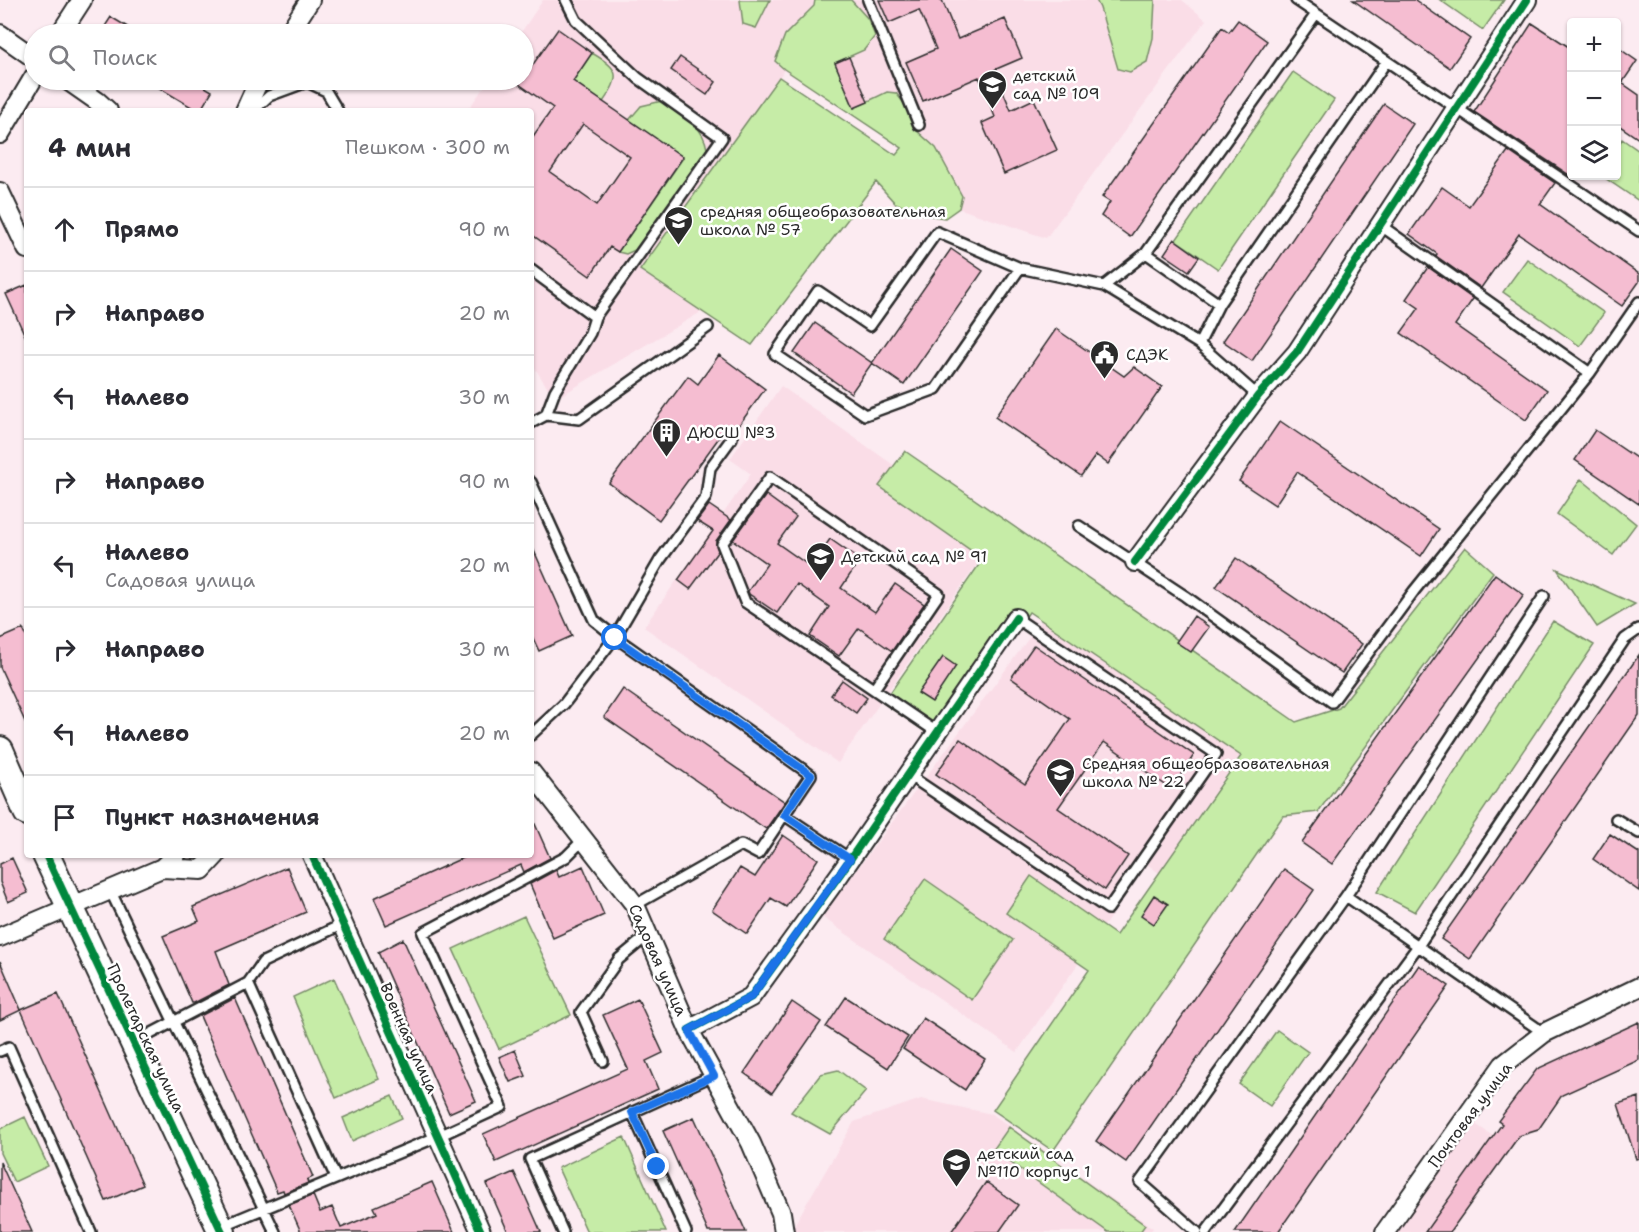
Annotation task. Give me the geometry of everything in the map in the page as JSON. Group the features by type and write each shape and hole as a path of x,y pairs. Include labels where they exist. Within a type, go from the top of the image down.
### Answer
{"street":[{"path":"66,24 82,0"},
{"path":"294,24 310,0"},
{"path":"1135,562 1258,396 1297,352 1527,0"},
{"path":"0,34 24,51"},
{"path":"0,134 26,90"},
{"path":"81,90 105,108"},
{"path":"246,108 254,90"},
{"path":"0,192 24,238"},
{"path":"689,1030 751,997 850,859 1016,618"},
{"path":"0,750 24,805"},
{"name":"Садовая улица","path":"534,776 635,904 689,1030 751,1143 781,1213 784,1232"},
{"name":"Пролетарская улица","path":"47,858 217,1230"},
{"path":"0,937 162,868 173,858"},
{"path":"162,868 202,870 213,858"},
{"name":"Военная улица","path":"313,858 481,1232"},
{"name":"Почтовая улица","path":"1385,1232 1503,1065 1544,1033 1639,987"}],"lane":[{"path":"546,415 555,391 590,333 595,316 722,138 638,78 576,20 566,0"},
{"path":"868,0 919,125"},
{"path":"1296,0 1639,231"},
{"path":"1104,286 1146,253 1316,14"},
{"path":"1199,344 1219,304 1386,62"},
{"path":"256,108 269,96 285,90"},
{"path":"324,90 336,108"},
{"path":"1380,225 1590,373"},
{"path":"1020,268 936,389 866,415 775,354 818,291 870,326 937,232 1020,268 1104,286 1199,344 1258,396"},
{"path":"1146,253 1219,304"},
{"path":"534,272 595,316"},
{"path":"1079,526 1185,596 1332,702 1414,591 1590,373 1639,302"},
{"path":"534,421 546,415 579,419 708,327"},
{"path":"534,732 564,704 615,638 660,560 706,497 710,468 732,438"},
{"path":"874,689 939,594 770,477 722,544 745,602 938,733"},
{"path":"534,489 594,620 615,638 811,775 758,854 741,844 635,904"},
{"path":"1197,1232 1140,1182 1346,896 1544,596"},
{"path":"907,774 1108,909 1216,754 1016,618"},
{"path":"1206,1232 1418,946 1625,639 1639,629"},
{"path":"784,815 850,859"},
{"path":"1616,819 1639,833"},
{"path":"217,1230 502,1107 423,933 566,857 584,839"},
{"path":"110,890 275,1232"},
{"path":"1346,896 1544,1033"},
{"path":"133,1043 248,983 263,962 343,924"},
{"path":"603,1061 581,1012 619,959 648,935"},
{"path":"248,983 336,1178"},
{"path":"0,1051 9,1047 91,1232"},
{"path":"563,1232 530,1159 714,1076"},
{"path":"632,1112 686,1232"}],"shaded area":[{"name":"средняя общеобразовательная школа № 57","path":"543,0 1182,0 1206,20 1046,238 940,202 902,148 784,70 779,78 896,155 752,345 701,312 562,395 547,387 534,367 534,108 469,108 482,90 534,90 534,24 527,24"},
{"name":"Детский сад № 91","path":"781,386 996,537 838,763 644,627 751,474 730,459"},
{"name":"Средняя общеобразовательная школа № 22","path":"1072,572 1272,709 1159,873 1147,864 1017,1052 822,917 1035,630"},
{"name":"детский сад №110 корпус 1","path":"921,1099 992,1114 1153,1228 1150,1232 795,1232 793,1227 854,1122"},
{"path":"1474,1123 1510,1148 1450,1232 1396,1232"}],"green space":[{"path":"740,0 770,0 756,28 743,24"},
{"path":"815,0 851,0 868,19 875,36 864,50 835,63 854,108 887,92 896,93 906,106 916,130 936,148 962,196 959,208 945,218 924,215 895,203 876,182 752,345 640,270 779,77 896,155 902,148 775,61 785,35 814,6"},
{"path":"1096,0 1155,0 1153,38 1147,62 1130,72 1118,69"},
{"path":"1440,0 1504,0 1483,30"},
{"path":"592,53 608,64 615,73 613,85 603,102 573,81"},
{"path":"1293,72 1334,100 1218,269 1176,240"},
{"path":"662,101 696,126 705,140 707,149 635,250 626,254 618,252 683,158 629,120 641,106"},
{"path":"1622,139 1639,151 1639,201 1608,180 1621,180"},
{"path":"1527,259 1604,313 1580,346 1503,292"},
{"path":"905,451 1296,722 1339,708 1465,547 1493,572 1318,812 1283,816 1053,1151 993,1110 1089,970 1006,913 1031,876 1116,935 1241,756 1029,612 939,741 883,703 983,559 879,486"},
{"path":"1581,479 1636,524 1613,555 1557,514"},
{"path":"1557,569 1635,604 1597,627"},
{"path":"1553,621 1594,645 1415,912 1377,892"},
{"path":"925,879 1013,940 972,1000 884,939"},
{"path":"524,916 571,1015 499,1049 453,949"},
{"path":"334,978 379,1079 336,1098 293,997"},
{"path":"1277,1030 1308,1052 1270,1106 1239,1084"},
{"path":"838,1070 866,1091 830,1134 791,1112 821,1074"},
{"path":"392,1096 402,1118 352,1141 343,1118"},
{"path":"25,1117 48,1166 14,1182 0,1153 0,1129"},
{"path":"1009,1127 1145,1225 1140,1232 1108,1232 993,1150"},
{"path":"624,1137 666,1232 587,1232 558,1168"}],"building":[{"path":"879,0 942,0 958,39 1005,19 1022,58 994,70 1011,110 1034,99 1057,150 1004,174 982,123 995,117 979,77 923,101 906,62 936,49 919,10 889,23"},
{"path":"1353,0 1415,0 1470,39 1450,68"},
{"path":"111,17 123,24 106,24"},
{"path":"1238,20 1267,41 1130,237 1101,216 1110,202 1102,197 1222,27 1229,32"},
{"path":"1532,23 1567,46 1567,174 1474,112"},
{"path":"558,29 592,53 573,81 683,157 618,252 610,247 590,276 534,236 534,135 553,108 528,90 534,90 534,63","holes":["583,124 630,157 597,205 550,172"]},
{"path":"1621,50 1637,61 1622,83 1639,95 1639,139 1621,127"},
{"path":"680,57 716,82 707,95 671,70"},
{"path":"849,57 868,102 854,108 835,63"},
{"path":"163,90 212,91 202,108 193,108"},
{"path":"1384,104 1413,124 1252,361 1223,341"},
{"path":"1508,151 1555,183 1540,204 1639,274 1639,282 1622,306 1519,234 1481,288 1409,234 1442,187 1469,206"},
{"path":"1174,239 1199,257 1189,271 1164,254"},
{"path":"951,249 983,271 904,385 872,363"},
{"path":"1428,267 1473,299 1455,325 1547,390 1526,420 1401,333 1419,308 1406,299"},
{"path":"24,286 24,333 6,294"},
{"path":"815,323 872,363 851,393 794,353"},
{"path":"1056,329 1124,376 1134,367 1162,387 1108,464 1096,455 1081,476 995,417"},
{"name":"ДЮСШ №3","path":"719,355 765,389 734,432 726,428 659,520 609,483 688,376 698,384"},
{"path":"1280,421 1439,529 1421,556 1297,472 1275,505 1239,481"},
{"path":"1595,430 1639,460 1639,504 1575,460"},
{"path":"766,495 796,517 777,543 811,567 830,539 860,560 841,588 875,612 895,584 924,604 892,651 859,628 839,656 810,636 829,607 797,584 777,613 749,594 748,591 767,564 733,540"},
{"path":"709,505 731,520 716,541 718,551 690,589 678,580 713,531 697,521"},
{"path":"534,551 572,636 539,651 534,640"},
{"path":"1236,558 1362,644 1342,673 1216,587"},
{"path":"1495,574 1524,595 1332,864 1302,843"},
{"path":"1194,616 1209,627 1191,652 1176,642"},
{"path":"23,629 24,631 24,719 0,667 0,639"},
{"path":"1034,645 1194,755 1171,789 1104,742 1058,808 1128,856 1105,890 936,774 960,739 1025,784 1070,719 1011,678"},
{"path":"1639,655 1639,715 1470,959 1441,939"},
{"path":"943,657 956,666 932,702 918,693"},
{"path":"842,680 867,698 856,713 831,695"},
{"path":"623,689 785,802 766,829 604,717"},
{"path":"534,822 550,858 524,872 521,865 386,925 374,898 462,858 534,858"},
{"path":"1610,834 1639,853 1639,891 1593,859"},
{"path":"783,835 818,859 786,907 771,898 747,934 712,910 740,868 755,877"},
{"path":"12,858 28,893 8,902 0,882 0,864"},
{"path":"583,866 604,915 553,938 530,884 556,870 559,877"},
{"path":"287,867 306,912 216,951 229,985 192,1003 163,936 199,921 193,907"},
{"path":"1284,869 1314,890 1126,1162 1096,1141"},
{"path":"1154,895 1168,904 1154,924 1141,915"},
{"path":"403,939 476,1101 449,1113 378,952"},
{"path":"0,961 21,1010 0,1020"},
{"path":"1419,965 1449,986 1278,1232 1235,1232"},
{"path":"58,994 143,1185 106,1201 21,1010"},
{"path":"846,997 908,1037 888,1068 826,1027"},
{"path":"235,998 313,1177 307,1180 308,1183 284,1193 283,1190 277,1192 200,1016"},
{"path":"638,999 663,1053 646,1061 658,1089 496,1162 483,1134 628,1069 603,1015"},
{"path":"792,1002 821,1022 772,1093 744,1073"},
{"path":"923,1018 985,1059 965,1090 903,1049"},
{"path":"1639,1022 1639,1060 1562,1095 1538,1130 1519,1136 1450,1232 1425,1232 1502,1124 1498,1121 1537,1069"},
{"path":"515,1050 526,1076 510,1082 499,1057"},
{"path":"1639,1097 1639,1158 1636,1159 1618,1104"},
{"path":"694,1117 746,1232 708,1232 663,1131"},
{"path":"0,1162 32,1232 0,1232"},
{"path":"514,1172 541,1232 508,1232 487,1184"},
{"path":"432,1182 454,1232 301,1232 289,1205 313,1195 320,1212 332,1207 341,1228 377,1213 374,1207"},
{"path":"986,1182 1018,1205 999,1232 951,1232"}],"cycle path":[{"path":"1135,562 1258,396 1297,352 1527,0"},
{"path":"689,1030 751,997 840,874 1016,618"},
{"path":"47,858 222,1232"},
{"path":"313,858 481,1232"}],"place":[{"name":"детский сад № 109","path":"992,110"},
{"name":"средняя общеобразовательная школа № 57","path":"679,246"},
{"name":"СДЭК","path":"1105,380"},
{"name":"ДЮСШ №3","path":"666,458"},
{"name":"Детский сад № 91","path":"820,582"},
{"name":"Средняя общеобразовательная школа № 22","path":"1061,798"},
{"name":"детский сад №110 корпус 1","path":"956,1188"}],"route":[{"path":"615,638 811,775 784,815 850,859 751,997 689,1030 714,1076 632,1112 657,1167"}]}
